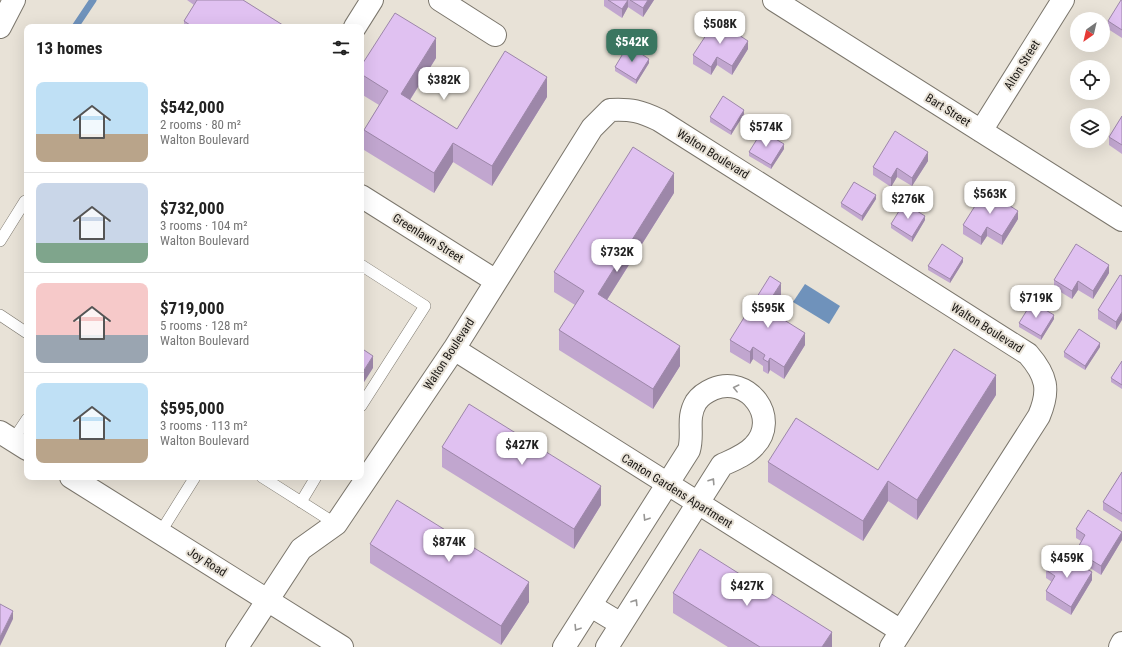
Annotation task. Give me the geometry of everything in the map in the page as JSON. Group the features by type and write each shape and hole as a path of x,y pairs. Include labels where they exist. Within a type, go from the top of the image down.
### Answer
{"street":[{"path":"0,27 14,0"},
{"path":"357,24 372,0"},
{"path":"440,0 496,35"},
{"name":"Bart Street","path":"774,0 1122,220"},
{"name":"Alton Street","path":"981,131 1063,0"},
{"name":"Walton Boulevard","path":"237,647 301,549 336,524 454,349 592,128 610,110 626,109 639,111 659,120 1028,354 1037,364 1046,386 1044,404 1039,416 896,639"},
{"name":"Greenlawn Street","path":"364,198 496,281"},
{"name":"Canton Gardens Apartment","path":"454,349 698,504 896,639"},
{"path":"564,647 689,450 692,440 690,416 696,402 705,393 720,386 735,386 747,391 756,400 762,411 764,426 760,438 755,446 748,452 722,465 606,647"},
{"name":"Joy Road","path":"76,480 342,647"},
{"path":"591,606 621,624"},
{"path":"1120,647 1122,643"}],"lane":[{"path":"0,241 24,203"},
{"path":"364,267 425,306 364,401"},
{"path":"0,315 24,331"},
{"path":"13,441 24,424"},
{"path":"160,533 193,480"},
{"path":"267,480 336,524"},
{"path":"301,502 314,480"}],"water":[{"path":"805,284 840,306 829,324 793,302"}],"building":[{"path":"197,0 243,0 281,24 188,24 184,21"},
{"path":"608,0 628,0 622,9"},
{"path":"630,0 648,0 643,8"},
{"path":"1122,0 1122,30 1110,22 1110,18"},
{"path":"395,13 436,38 401,94 457,129 505,51 547,77 492,166 453,143 434,173 364,130 388,91 364,76 364,61"},
{"path":"716,20 748,41 732,66 717,57 711,67 693,55"},
{"path":"628,45 649,59 636,80 615,67"},
{"path":"723,96 744,110 731,131 710,117"},
{"path":"1122,116 1122,145 1110,138"},
{"path":"762,131 784,144 771,165 749,152"},
{"path":"895,131 928,152 912,178 897,168 891,178 873,167"},
{"path":"633,147 674,173 598,294 680,346 653,389 559,330 584,291 554,272"},
{"path":"854,182 876,195 862,216 841,203"},
{"path":"985,190 1018,211 1002,236 987,227 981,237 963,225"},
{"path":"904,203 925,216 912,237 891,224"},
{"path":"942,244 963,258 950,279 928,266"},
{"path":"1076,244 1109,265 1093,291 1078,281 1072,291 1054,280"},
{"path":"1120,275 1122,276 1122,312 1116,322 1098,310"},
{"path":"770,276 781,283 765,308 805,333 784,367 770,358 768,362 763,359 765,355 753,347 750,352 730,340"},
{"path":"1032,302 1054,315 1041,336 1019,323"},
{"path":"1079,329 1100,343 1085,366 1064,352"},
{"path":"954,349 996,375 917,500 888,481 863,521 768,462 796,418 878,470"},
{"path":"364,350 373,356 364,370"},
{"path":"1122,361 1122,385 1111,378"},
{"path":"469,404 601,486 574,529 442,447"},
{"path":"1122,472 1122,514 1103,502"},
{"path":"397,500 529,582 501,626 370,544"},
{"path":"1088,510 1122,532 1101,566 1076,551 1085,535 1076,529"},
{"path":"700,549 832,632 822,647 760,647 673,593"},
{"path":"1058,551 1092,572 1071,607 1046,591 1055,576 1046,570"},
{"path":"0,604 13,611 0,637"}],"waterway":[{"path":"77,24 93,0"}]}
